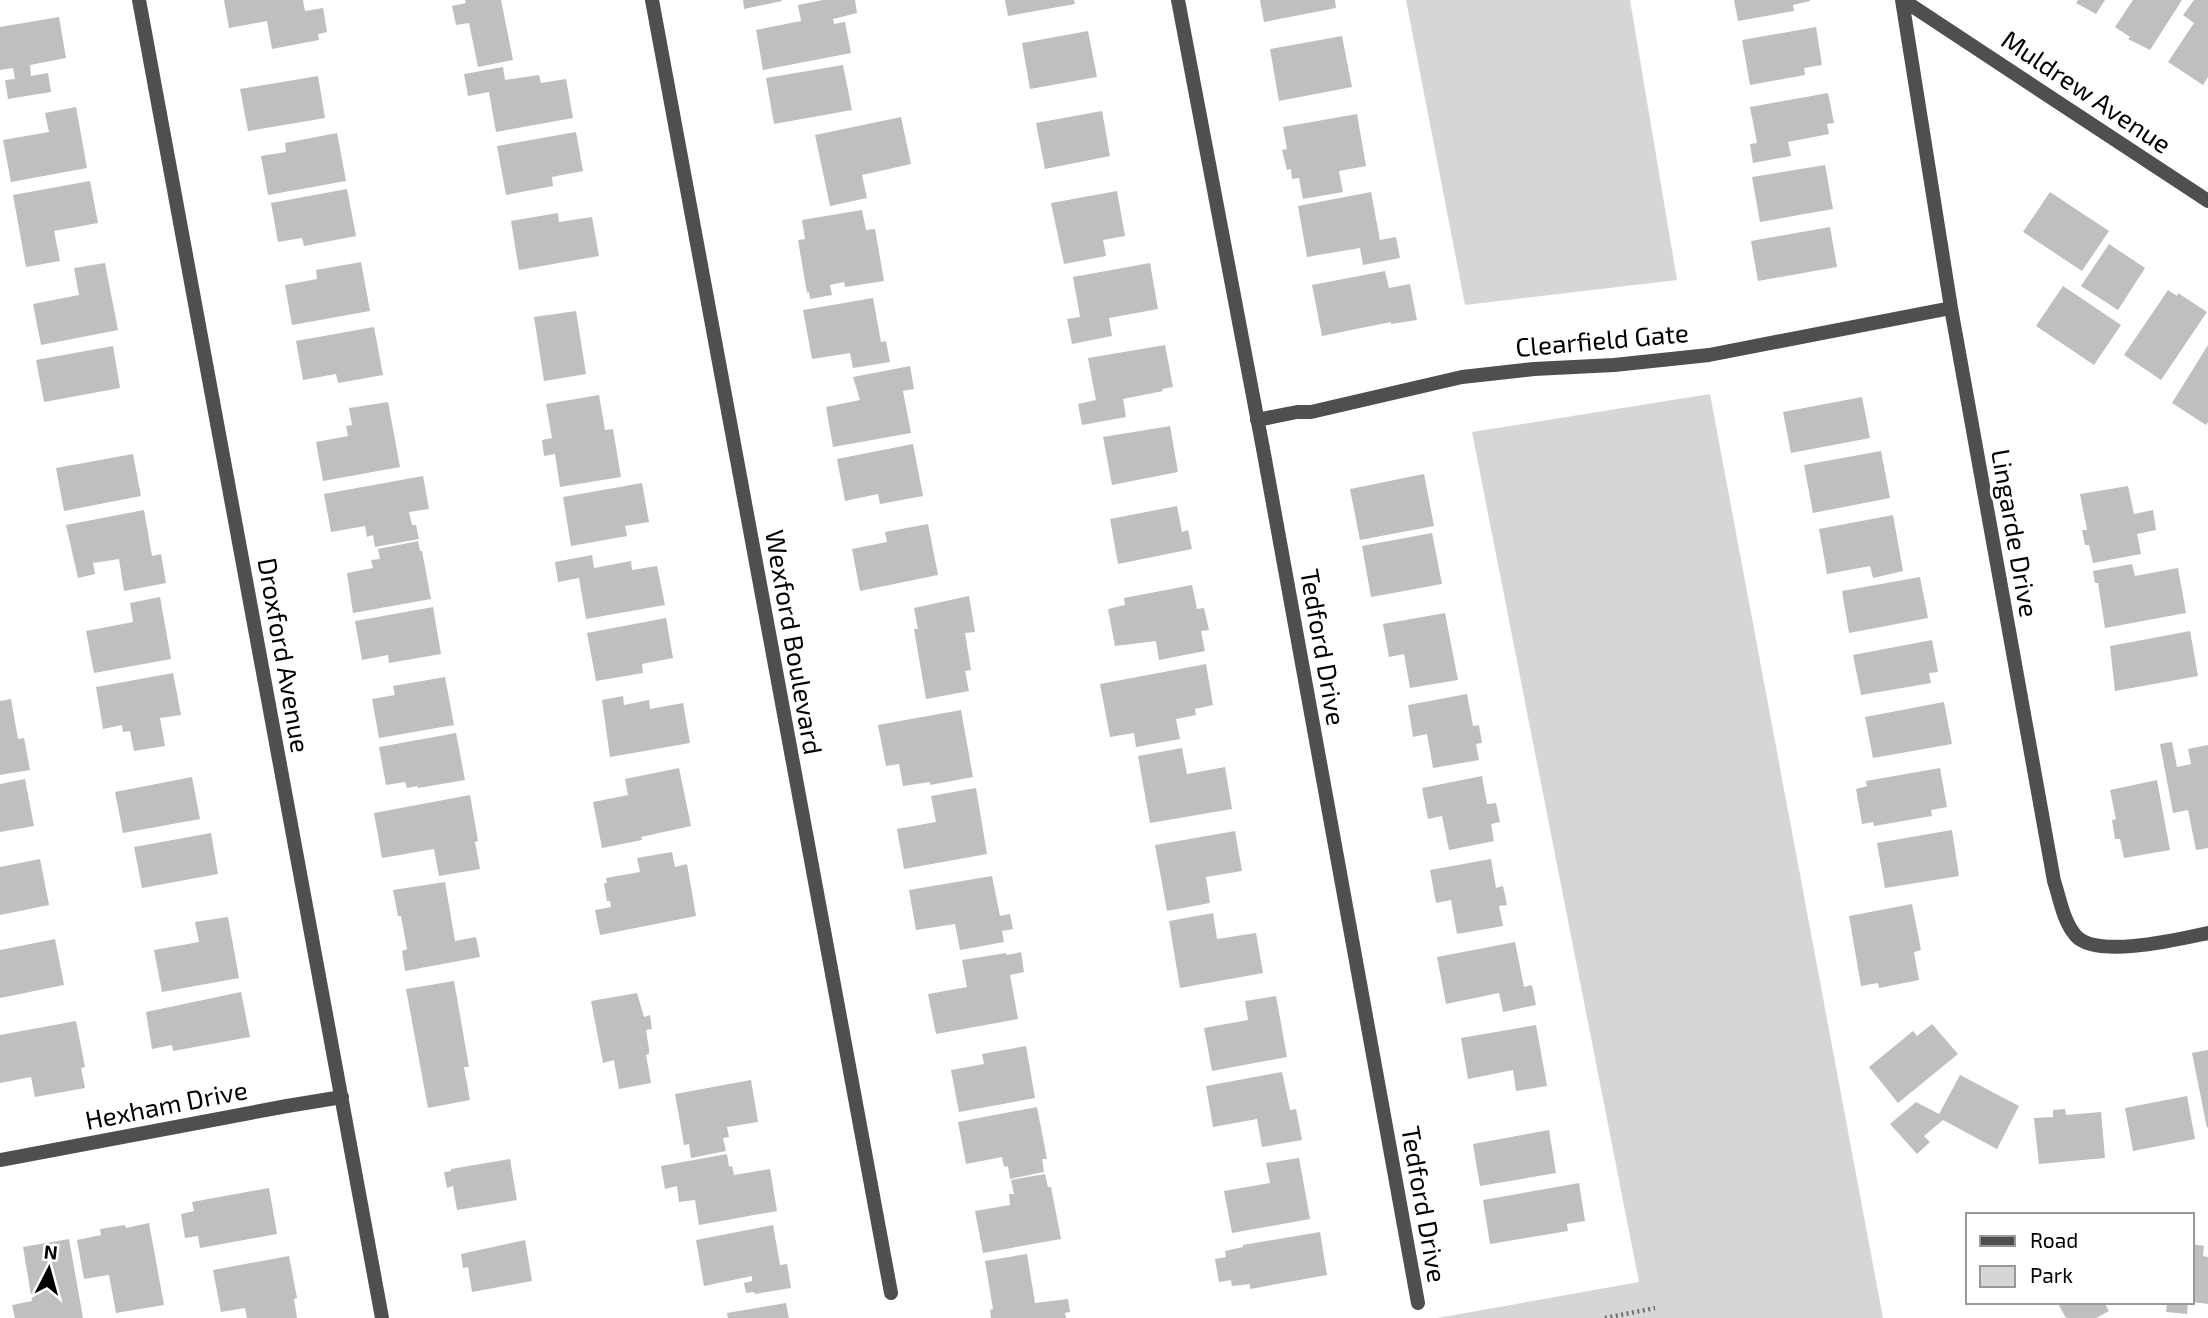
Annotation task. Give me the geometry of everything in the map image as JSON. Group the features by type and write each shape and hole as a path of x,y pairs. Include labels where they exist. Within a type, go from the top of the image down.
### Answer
{"street":[{"name":"Droxford Avenue","path":"139,0 382,1318"},
{"name":"Wexford Boulevard","path":"652,0 891,1293"},
{"name":"Tedford Drive","path":"1178,0 1418,1303"},
{"name":"Muldrew Avenue","path":"1902,0 2208,201"},
{"name":"Lingarde Drive","path":"1902,0 1951,308 2054,881 2066,920 2078,938 2094,944 2125,948 2208,933"},
{"name":"Clearfield Gate","path":"1257,420 1311,412 1462,377 1709,355 1951,308"},
{"name":"Hexham Drive","path":"0,1160 342,1097"}],"path":[{"path":"1605,1318 1656,1308"}],"green space":[{"path":"1406,0 1630,0 1677,280 1465,305"},
{"path":"1710,394 1883,1318 1437,1318 1639,1282 1472,432"}],"building":[{"path":"224,0 303,0 305,11 323,8 327,32 318,34 319,40 272,49 267,21 229,28"},
{"path":"465,0 501,0 513,60 478,67 469,23 456,25 452,6 466,3"},
{"path":"743,0 782,0 782,1 744,9"},
{"path":"823,0 855,0 857,13 833,19 834,24 845,22 851,53 763,70 756,30 801,21 798,5"},
{"path":"1005,0 1074,0 1075,4 1008,16"},
{"path":"1260,0 1335,0 1336,8 1264,22"},
{"path":"1734,0 1810,1 1793,5 1794,11 1738,21"},
{"path":"2078,0 2105,0 2096,14 2076,3"},
{"path":"2133,0 2182,0 2150,50 2128,39 2130,37 2115,27"},
{"path":"2194,0 2208,0 2208,77 2203,85 2168,62 2194,23 2183,15"},
{"path":"59,17 66,58 30,65 31,76 48,73 51,92 8,99 5,80 15,79 13,68 0,70 0,27"},
{"path":"1816,27 1822,65 1804,68 1805,75 1750,85 1742,40"},
{"path":"1088,31 1097,77 1030,89 1022,43"},
{"path":"1342,36 1352,87 1279,101 1270,49"},
{"path":"843,65 852,110 774,124 766,78"},
{"path":"503,67 505,80 539,75 541,83 566,79 573,118 496,132 489,92 468,96 464,74"},
{"path":"318,76 325,118 248,131 240,89"},
{"path":"1828,93 1834,123 1827,124 1829,134 1788,142 1791,156 1753,163 1750,144 1757,143 1750,107"},
{"path":"76,107 87,168 11,182 3,140 49,132 45,113"},
{"path":"1102,111 1110,156 1045,169 1036,123"},
{"path":"1357,114 1366,166 1339,171 1343,192 1303,199 1299,178 1292,179 1291,169 1287,170 1282,150 1287,149 1283,127"},
{"path":"901,117 911,164 862,175 867,198 830,206 815,135"},
{"path":"576,132 583,171 552,177 553,186 506,195 497,146"},
{"path":"337,133 346,181 268,195 261,156 286,152 285,143"},
{"path":"1825,165 1833,209 1760,222 1752,177"},
{"path":"90,181 98,223 54,231 60,261 26,267 13,195"},
{"path":"347,189 356,236 304,246 302,238 278,242 271,203"},
{"path":"1117,191 1125,236 1103,240 1106,256 1064,264 1051,203"},
{"path":"1371,192 1380,240 1396,237 1400,258 1363,265 1360,248 1307,257 1298,206"},
{"path":"2050,192 2109,231 2082,271 2023,232"},
{"path":"862,210 866,230 875,229 884,281 845,287 844,282 830,285 832,295 810,299 798,240 805,239 802,220"},
{"path":"558,213 559,222 592,217 599,256 519,270 511,221"},
{"path":"1830,227 1837,267 1758,281 1751,241"},
{"path":"2109,244 2145,268 2118,310 2081,286"},
{"path":"361,262 370,311 292,325 285,285 317,279 316,270"},
{"path":"105,263 118,330 41,345 33,304 79,295 74,268"},
{"path":"1150,263 1158,309 1109,318 1112,336 1072,344 1067,319 1080,317 1073,277"},
{"path":"1385,271 1389,288 1410,284 1417,320 1391,322 1322,336 1312,285"},
{"path":"2063,286 2121,325 2094,365 2036,326"},
{"path":"2168,290 2177,296 2178,293 2207,312 2161,380 2124,355"},
{"path":"873,298 881,342 886,341 890,362 853,368 850,353 812,359 803,310"},
{"path":"576,311 586,374 544,381 534,317"},
{"path":"374,327 383,375 338,383 336,374 303,380 296,341"},
{"path":"1165,345 1173,387 1123,399 1126,417 1082,425 1078,404 1096,400 1088,358"},
{"path":"2208,345 2208,422 2206,425 2172,403"},
{"path":"113,346 120,388 44,402 36,360"},
{"path":"910,366 914,389 903,391 911,433 833,447 826,407 860,400 853,377"},
{"path":"599,395 605,430 613,429 621,477 560,487 555,454 544,456 542,440 552,438 546,404"},
{"path":"1862,397 1870,438 1791,453 1783,412"},
{"path":"388,402 400,467 323,481 316,442 348,436 346,426 352,425 349,408"},
{"path":"1170,426 1178,472 1112,485 1103,437"},
{"path":"913,444 923,496 880,504 878,494 845,501 837,459"},
{"path":"1881,451 1890,498 1813,513 1804,465"},
{"path":"133,454 141,496 64,511 56,468"},
{"path":"1424,474 1434,526 1360,540 1350,489"},
{"path":"423,476 429,509 409,512 419,539 375,547 373,535 367,537 365,526 331,532 324,494"},
{"path":"642,483 649,522 625,526 627,536 571,546 563,497"},
{"path":"2128,486 2134,514 2153,510 2156,530 2137,534 2141,554 2093,563 2082,530 2087,530 2080,494"},
{"path":"1177,506 1182,532 1188,530 1192,549 1118,564 1110,519"},
{"path":"144,510 152,556 161,554 166,583 124,591 119,559 93,563 95,574 78,578 66,525"},
{"path":"1893,515 1903,571 1873,578 1870,566 1827,574 1819,529"},
{"path":"928,524 938,575 860,591 852,549 887,542 885,532"},
{"path":"1432,533 1442,584 1371,597 1362,546"},
{"path":"418,541 431,599 353,613 347,573 373,568 371,560 380,559 378,549"},
{"path":"592,555 594,568 631,561 632,570 657,566 665,605 586,619 579,578 558,582 555,562"},
{"path":"2132,564 2135,576 2178,568 2186,613 2105,628 2098,583 2095,583 2093,571"},
{"path":"1920,577 1928,618 1849,633 1842,591"},
{"path":"1192,585 1197,609 1204,608 1209,630 1201,631 1205,651 1159,660 1156,641 1115,646 1108,609 1125,605 1124,598"},
{"path":"969,596 975,632 965,633 971,670 965,671 969,691 926,699 914,629 918,629 914,608"},
{"path":"160,597 171,659 94,673 86,631 133,622 130,603"},
{"path":"433,607 441,654 389,663 388,655 362,660 355,621"},
{"path":"1445,613 1458,680 1410,688 1404,654 1389,657 1383,624"},
{"path":"666,618 673,658 642,664 643,673 596,681 587,633"},
{"path":"2190,631 2198,676 2115,691 2110,646"},
{"path":"1932,640 1938,672 1929,673 1931,683 1861,695 1853,655"},
{"path":"1206,664 1213,705 1195,709 1196,715 1176,719 1180,739 1136,747 1134,733 1110,737 1100,684"},
{"path":"173,673 181,715 160,718 165,746 134,751 130,731 123,732 122,725 103,729 96,687"},
{"path":"445,677 454,725 379,738 372,699 395,695 393,686"},
{"path":"1467,694 1473,726 1479,725 1482,743 1476,744 1479,760 1433,768 1427,734 1413,737 1408,705"},
{"path":"623,696 624,705 649,700 650,709 683,703 690,743 610,757 602,700"},
{"path":"11,699 18,739 24,738 30,770 0,775 0,701"},
{"path":"1944,702 1952,744 1873,758 1865,717"},
{"path":"961,710 973,777 930,785 930,782 903,786 899,764 886,766 878,725"},
{"path":"456,733 465,780 418,788 407,788 405,782 386,785 379,747"},
{"path":"2172,742 2177,767 2191,764 2188,749 2208,745 2208,848 2196,850 2188,810 2173,813 2160,744"},
{"path":"1182,748 1187,774 1225,767 1232,809 1150,823 1138,756"},
{"path":"679,768 691,826 602,848 593,802 628,795 625,779"},
{"path":"1940,768 1947,807 1931,810 1932,816 1874,826 1873,822 1862,824 1856,789 1867,786 1866,781"},
{"path":"1482,776 1487,804 1496,803 1500,822 1491,824 1494,841 1449,850 1442,816 1428,819 1422,788"},
{"path":"192,777 200,819 123,833 115,792"},
{"path":"25,779 34,826 0,832 0,784"},
{"path":"2157,780 2170,850 2124,858 2120,839 2115,839 2112,820 2116,819 2110,790"},
{"path":"976,788 987,854 904,869 897,829 936,822 931,796"},
{"path":"470,795 480,869 439,876 434,849 382,858 374,813"},
{"path":"1952,830 1959,876 1885,888 1877,843"},
{"path":"1235,831 1242,871 1206,877 1210,903 1167,911 1155,845"},
{"path":"211,833 218,874 142,888 134,847"},
{"path":"672,852 675,867 687,864 696,916 600,935 595,910 611,907 610,901 607,901 604,883 607,883 606,878 640,872 637,858"},
{"path":"40,859 49,905 0,915 0,867"},
{"path":"1491,859 1496,888 1503,886 1507,905 1499,906 1503,926 1457,934 1451,900 1436,903 1430,870"},
{"path":"992,876 1000,916 1010,914 1013,929 1002,931 1004,942 960,950 955,924 916,930 909,890"},
{"path":"445,882 455,941 476,937 480,957 405,971 402,951 407,949 393,890"},
{"path":"1912,904 1921,950 1914,952 1919,980 1879,988 1878,983 1861,986 1849,916"},
{"path":"1213,913 1217,939 1256,933 1263,973 1180,988 1169,921"},
{"path":"228,917 239,978 162,992 154,950 199,942 195,922"},
{"path":"55,939 64,985 0,998 0,950"},
{"path":"1515,942 1524,987 1532,985 1536,1005 1503,1012 1499,993 1446,1004 1437,957"},
{"path":"1021,952 1024,972 1010,975 1018,1019 936,1034 928,994 967,987 962,960"},
{"path":"454,981 469,1067 464,1067 470,1100 428,1108 406,989"},
{"path":"241,992 250,1037 173,1051 172,1045 152,1049 146,1012"},
{"path":"637,993 644,1017 650,1015 652,1029 646,1030 649,1054 646,1055 651,1083 619,1089 614,1060 603,1063 591,1001"},
{"path":"1276,996 1287,1057 1212,1071 1204,1028 1248,1020 1245,1001"},
{"path":"76,1021 85,1067 81,1068 85,1088 35,1097 31,1077 0,1083 0,1035"},
{"path":"1932,1024 1958,1054 1898,1103 1869,1067 1913,1031 1917,1036"},
{"path":"1536,1025 1547,1086 1516,1091 1513,1070 1468,1079 1461,1038"},
{"path":"1026,1046 1035,1098 959,1112 951,1070 984,1064 982,1054"},
{"path":"2208,1050 2208,1127 2207,1128 2192,1053"},
{"path":"1282,1072 1290,1110 1296,1109 1302,1140 1262,1147 1257,1119 1213,1127 1206,1086"},
{"path":"1960,1075 2019,1106 1997,1149 1943,1120 1924,1136 1930,1142 1917,1154 1890,1124 1916,1102 1939,1114"},
{"path":"751,1080 758,1122 727,1127 729,1137 723,1138 726,1151 691,1158 689,1144 684,1145 675,1094"},
{"path":"2187,1096 2195,1139 2133,1151 2125,1108"},
{"path":"1037,1107 1047,1159 1042,1159 1044,1172 1010,1179 1008,1166 1004,1167 1002,1157 966,1164 958,1122"},
{"path":"2065,1109 2066,1115 2101,1112 2105,1158 2039,1164 2034,1118 2053,1117 2053,1110"},
{"path":"1549,1130 1556,1173 1480,1186 1473,1144"},
{"path":"727,1154 729,1167 732,1166 734,1175 770,1169 777,1211 699,1225 695,1200 679,1202 677,1186 665,1189 661,1166"},
{"path":"1299,1158 1310,1219 1232,1233 1224,1191 1270,1183 1266,1163"},
{"path":"510,1159 517,1200 457,1210 453,1186 447,1188 444,1172"},
{"path":"1045,1174 1048,1187 1051,1187 1061,1239 983,1253 975,1211 1010,1205 1009,1194 1014,1194 1011,1180"},
{"path":"1579,1183 1585,1221 1567,1224 1568,1231 1490,1244 1483,1200"},
{"path":"269,1188 277,1234 200,1248 198,1236 185,1238 181,1214 194,1211 192,1202"},
{"path":"149,1223 164,1305 116,1313 109,1275 84,1279 77,1240 101,1235 100,1229 125,1225 126,1228"},
{"path":"773,1225 780,1265 787,1264 791,1288 746,1293 744,1283 752,1281 752,1276 704,1286 696,1240"},
{"path":"1320,1232 1327,1275 1250,1289 1250,1284 1232,1286 1231,1280 1219,1282 1215,1259 1226,1257 1225,1251 1243,1245"},
{"path":"69,1239 83,1318 15,1318 12,1305 32,1301 23,1247"},
{"path":"525,1240 532,1281 472,1292 468,1267 463,1268 461,1254"},
{"path":"2194,1244 2204,1246 2203,1256 2208,1257 2208,1304 2194,1302"},
{"path":"1027,1254 1035,1303 1068,1299 1070,1312 1065,1313 1066,1318 991,1318 990,1310 993,1309 985,1261"},
{"path":"289,1256 297,1298 294,1299 297,1318 247,1318 245,1308 221,1312 213,1270"},
{"path":"786,1303 789,1318 728,1318 727,1313"},
{"path":"2058,1304 2105,1304 2109,1311 2096,1318 2066,1318"},
{"path":"2167,1304 2188,1304 2187,1314 2166,1312"}]}
